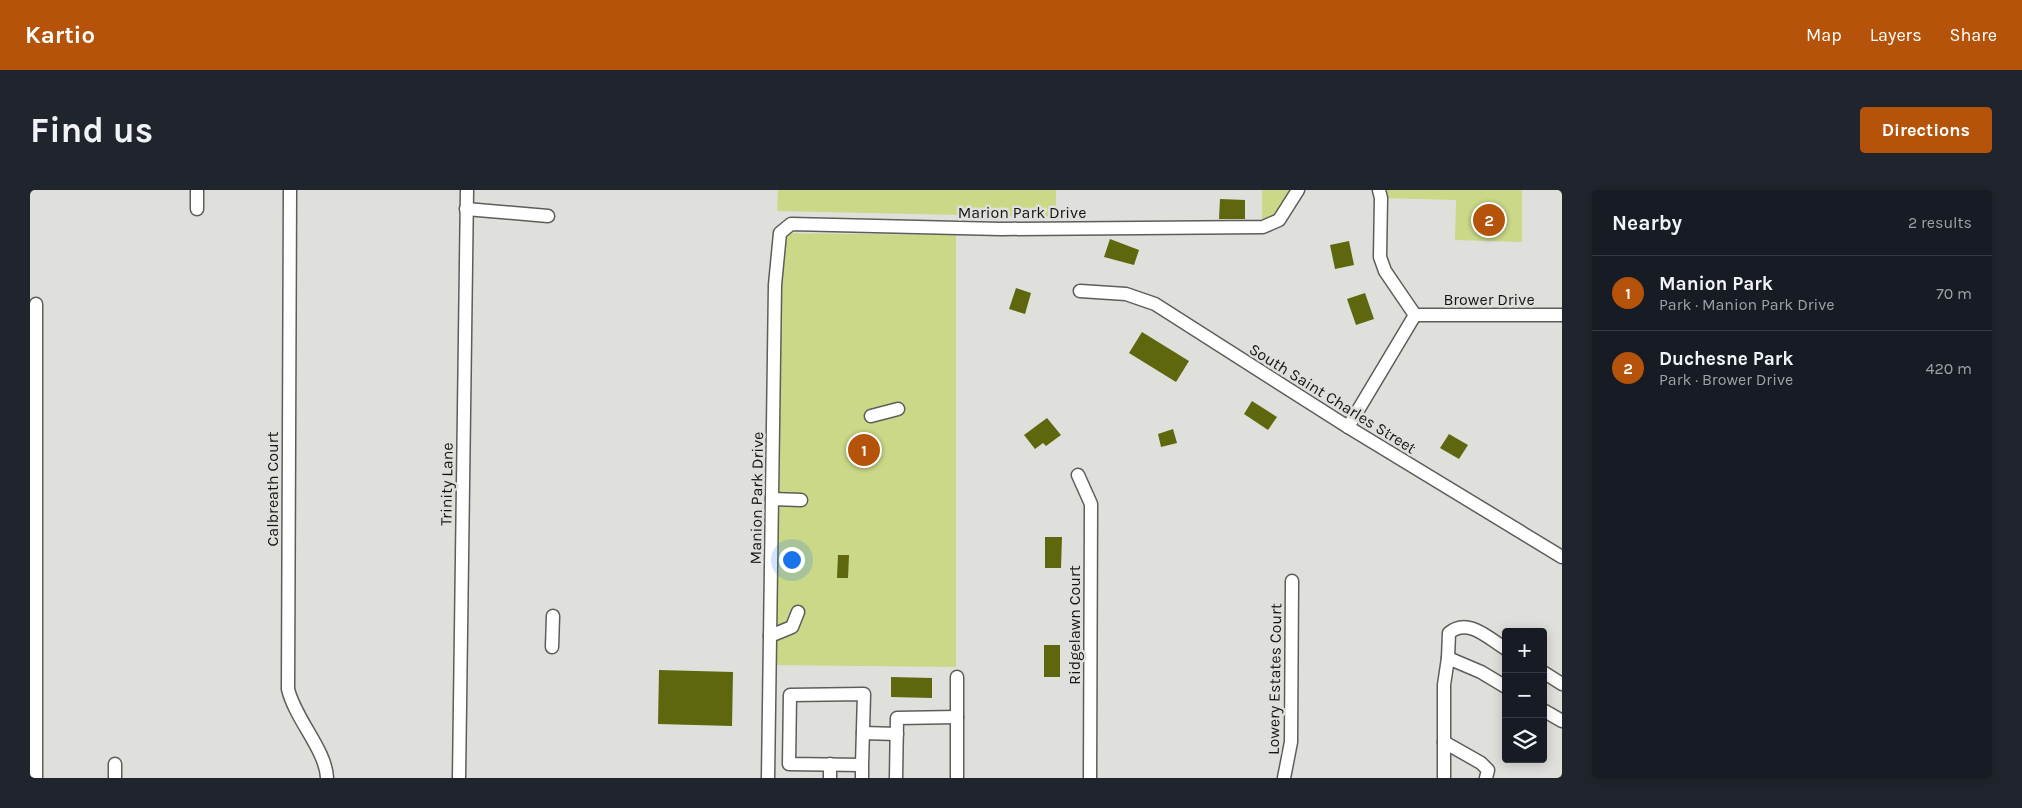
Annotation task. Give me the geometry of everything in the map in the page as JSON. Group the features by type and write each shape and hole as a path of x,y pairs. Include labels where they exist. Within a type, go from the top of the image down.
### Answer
{"street":[{"path":"197,190 197,210"},
{"name":"Calbreath Court","path":"290,190 288,689 291,704 323,762 327,778"},
{"name":"Trinity Lane","path":"459,778 467,190"},
{"name":"Marion Park Drive","path":"790,224 1001,228 1254,227 1270,225 1279,220 1298,190"},
{"path":"1348,427 1415,315 1385,271 1380,257 1381,198 1379,190"},
{"path":"466,208 548,216"},
{"name":"Manion Park Drive","path":"768,778 775,285 780,233 790,224"},
{"name":"South Saint Charles Street","path":"1080,291 1126,294 1155,304 1348,427 1562,557"},
{"path":"36,304 36,778"},
{"name":"Brower Drive","path":"1415,315 1562,315"},
{"path":"871,416 898,409"},
{"name":"Ridgelawn Court","path":"1078,475 1091,504 1090,778"},
{"path":"772,499 801,500"},
{"name":"Lowery Estates Court","path":"1284,778 1291,742 1292,581"},
{"path":"770,636 792,627 798,612"},
{"path":"552,647 553,616"},
{"path":"1444,778 1444,685 1450,633 1457,627 1467,626 1502,648"},
{"path":"1448,658 1481,672 1502,685"},
{"path":"1545,673 1562,684"},
{"path":"957,677 957,778"},
{"path":"864,694 863,733 862,772 830,764 789,764 790,695 864,694"},
{"path":"1547,712 1562,721"},
{"path":"896,778 898,718 957,718"},
{"path":"769,731 789,731"},
{"path":"863,733 897,734"},
{"path":"1444,742 1481,763 1488,770 1486,778"},
{"path":"115,764 115,778"},
{"path":"830,764 830,778"}],"green space":[{"path":"778,190 1056,190 1056,217 777,211"},
{"path":"1262,190 1298,190 1279,220 1262,221"},
{"path":"1379,190 1522,190 1522,242 1455,240 1456,200 1381,198"},
{"path":"775,233 956,235 956,667 770,665"}],"building":[{"path":"1220,199 1245,200 1245,219 1219,219"},
{"path":"1110,239 1139,250 1134,265 1104,257"},
{"path":"1349,241 1354,265 1335,269 1330,245"},
{"path":"1016,288 1031,293 1025,314 1009,309"},
{"path":"1365,293 1374,319 1356,325 1347,299"},
{"path":"1142,332 1189,361 1176,382 1129,353"},
{"path":"1252,401 1277,417 1268,430 1244,414"},
{"path":"1047,418 1061,435 1046,446 1043,443 1035,449 1024,435"},
{"path":"1173,429 1177,443 1161,447 1158,434"},
{"path":"1449,434 1468,445 1459,459 1440,448"},
{"path":"1045,537 1062,537 1061,568 1045,568"},
{"path":"838,555 849,555 848,578 837,578"},
{"path":"1044,645 1060,645 1060,677 1044,677"},
{"path":"659,670 733,672 732,726 658,724"},
{"path":"891,677 932,678 932,698 891,697"}],"place":[{"name":"Duchesne Park","path":"1489,220"},
{"name":"Manion Park","path":"864,450"}]}
